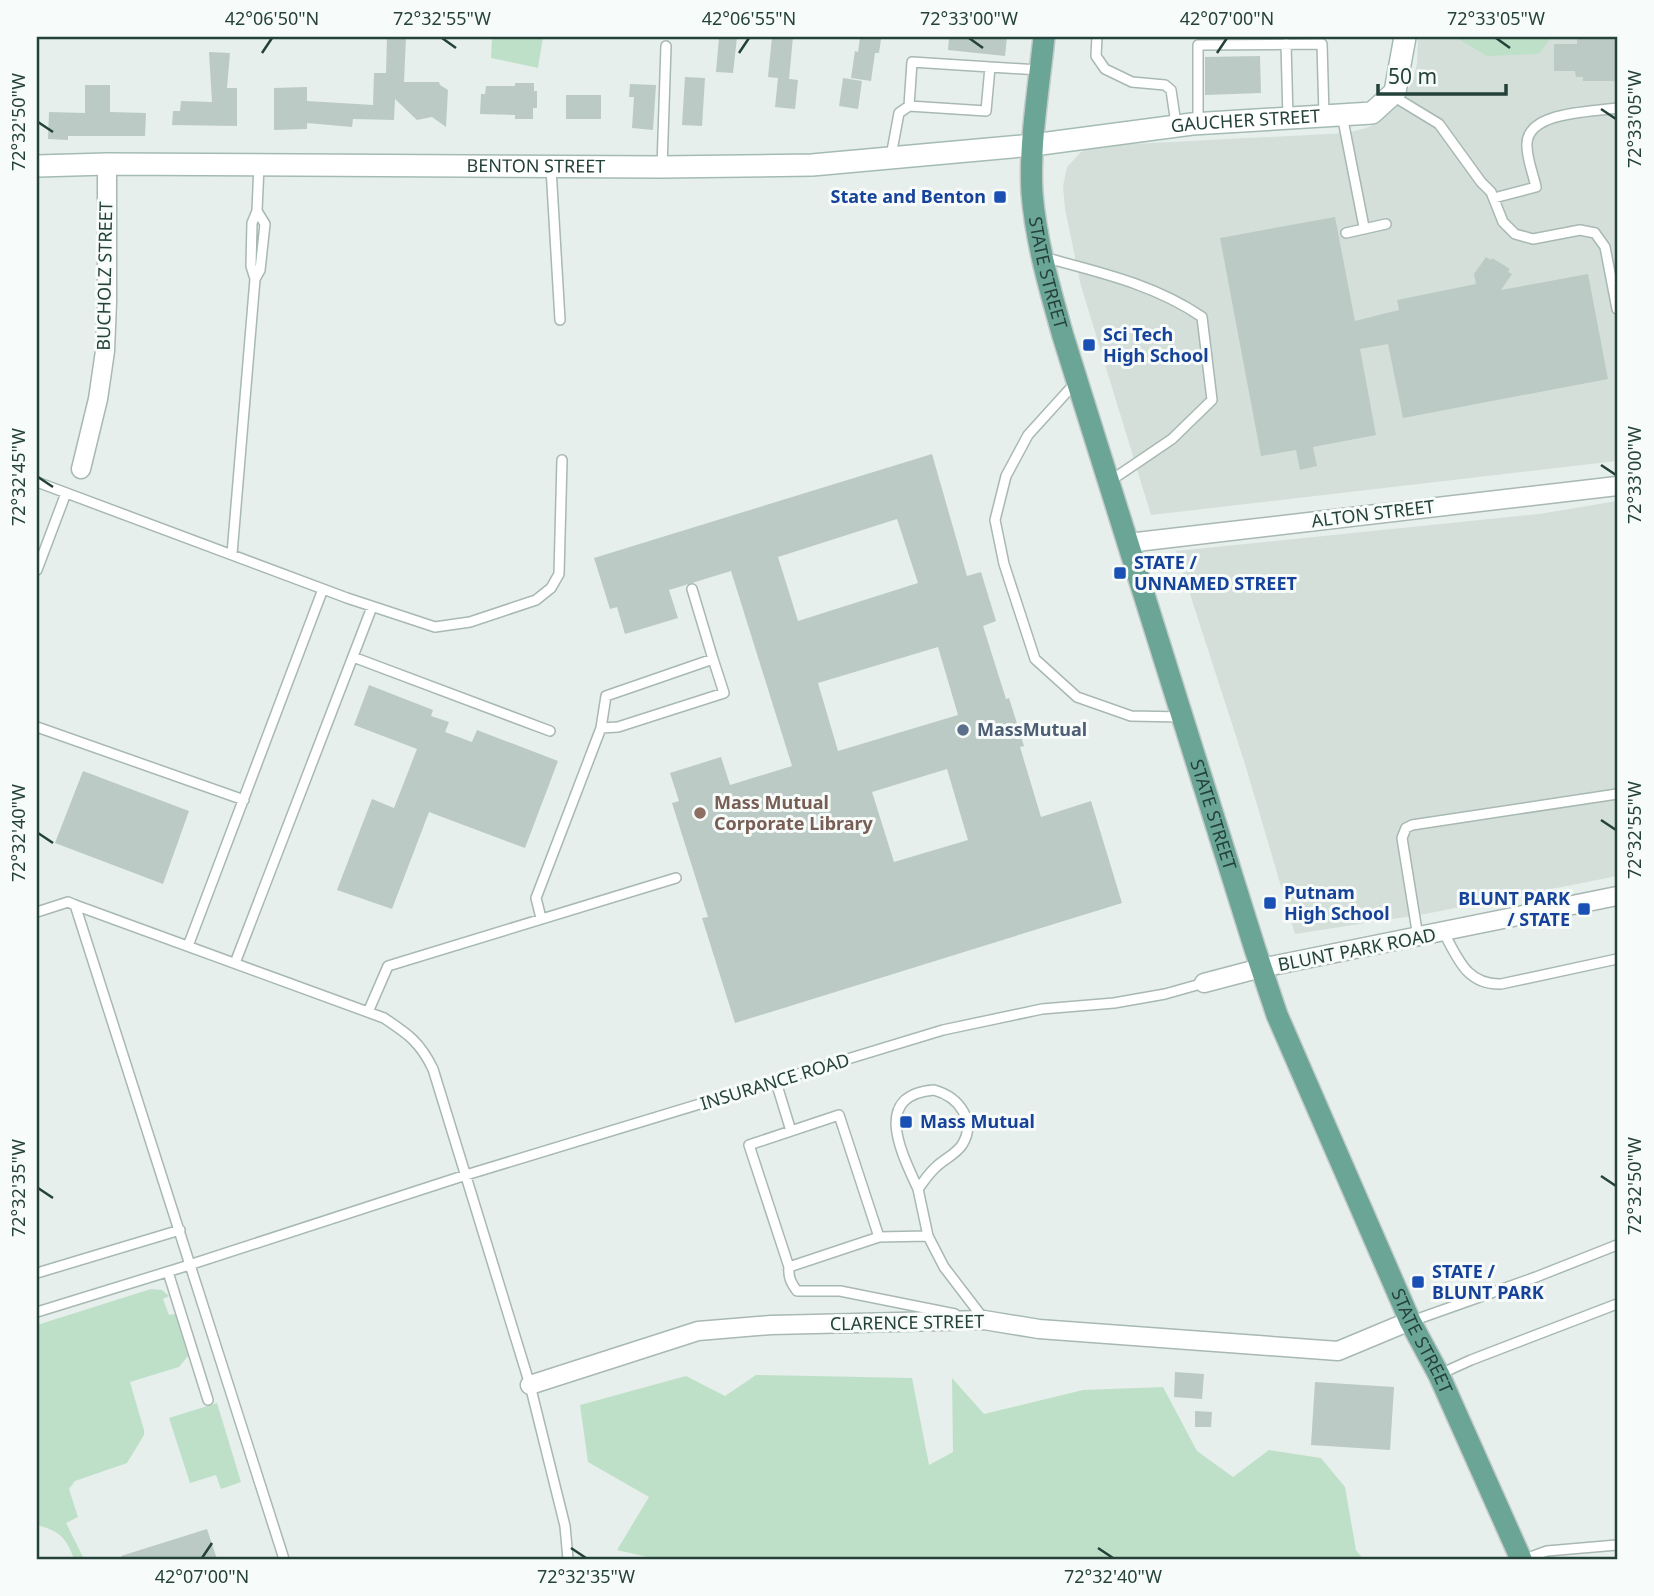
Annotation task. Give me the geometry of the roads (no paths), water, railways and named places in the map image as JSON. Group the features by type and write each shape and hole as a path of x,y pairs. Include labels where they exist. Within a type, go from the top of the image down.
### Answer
{"main road":[{"name":"STATE STREET","path":"1044,37 1033,145 1032,192 1052,296 1261,968 1281,1024 1410,1321 1439,1375 1523,1559"},
{"path":"1391,95 1395,92 1405,37"},
{"name":"GAUCHER STREET","path":"1033,145 1176,126 1372,113 1391,95"},
{"name":"BENTON STREET","path":"37,166 812,165 1033,145"}],"street":[{"name":"BUCHOLZ STREET","path":"81,469 98,399 106,339 107,164"},
{"name":"ALTON STREET","path":"1128,543 1617,486"},
{"name":"BLUNT PARK ROAD","path":"1261,968 1617,896"},
{"name":"INSURANCE ROAD","path":"1204,983 1261,968"},
{"name":"CLARENCE STREET","path":"530,1385 698,1331 771,1325 984,1320 1039,1329 1338,1351 1410,1321"}],"lane":[{"path":"1097,37 1096,56 1105,69 1132,82 1165,85 1171,90 1176,126"},
{"path":"1286,44 1288,120"},
{"path":"1198,124 1198,45 1322,44 1333,116 1364,228"},
{"path":"662,167 666,46"},
{"path":"909,106 912,62 1041,70"},
{"path":"891,158 899,113 909,106 986,111 990,67"},
{"path":"1391,95 1439,124 1494,198 1503,222 1515,234 1533,239 1580,230 1595,233 1605,247 1617,309"},
{"path":"1494,198 1536,187 1527,145 1529,134 1538,122 1617,108"},
{"path":"232,554 255,279 251,266 252,223 257,211 259,165"},
{"path":"551,166 560,320"},
{"path":"1346,233 1386,224"},
{"path":"1043,257 1151,288 1202,317 1212,400 1172,439 1109,482"},
{"path":"1077,381 1028,435 1006,476 995,520 1004,564 1035,659 1077,697 1131,716 1183,717"},
{"path":"37,482 372,607 435,627 470,622 536,600 551,588 559,574 562,460"},
{"path":"37,570 66,493"},
{"path":"188,946 323,589"},
{"path":"601,728 618,727 724,693 692,589"},
{"path":"235,964 372,607"},
{"path":"353,657 550,731"},
{"path":"541,918 536,898 601,728 606,696 713,659"},
{"path":"37,727 244,800"},
{"path":"1418,937 1402,838 1406,828 1617,793"},
{"path":"368,1012 388,966 676,878"},
{"path":"37,912 68,902 383,1018 411,1035 423,1049 433,1069 530,1385 565,1527 568,1559"},
{"path":"75,905 284,1559"},
{"path":"1444,933 1462,967 1485,985 1501,984 1617,959"},
{"name":"INSURANCE ROAD","path":"37,1312 466,1175 943,1030 1006,1015 1114,1003 1165,994 1204,983"},
{"path":"776,1082 791,1131"},
{"path":"918,1189 936,1167 956,1153 967,1132 963,1109 956,1100 946,1093 934,1090 911,1096 902,1104 894,1126 896,1138 918,1189 928,1236 944,1266 984,1320"},
{"path":"879,1237 839,1115 749,1145 789,1267 788,1276 797,1291 840,1291 984,1320"},
{"path":"37,1273 180,1230"},
{"path":"789,1267 879,1237 928,1236"},
{"path":"1410,1321 1536,1277 1617,1245"},
{"path":"168,1272 208,1400"},
{"path":"1439,1375 1617,1304"},
{"path":"1523,1559 1547,1551 1617,1545"}],"place":[{"name":"State and Benton","path":"1000,197"},
{"name":"Sci Tech High School","path":"1089,345"},
{"name":"STATE / UNNAMED STREET","path":"1120,573"},
{"name":"MassMutual","path":"963,730"},
{"name":"Mass Mutual Corporate Library","path":"700,813"},
{"name":"Putnam High School","path":"1270,903"},
{"name":"BLUNT PARK / STATE","path":"1584,909"},
{"name":"Mass Mutual","path":"906,1122"},
{"name":"STATE / BLUNT PARK","path":"1418,1282"}]}
